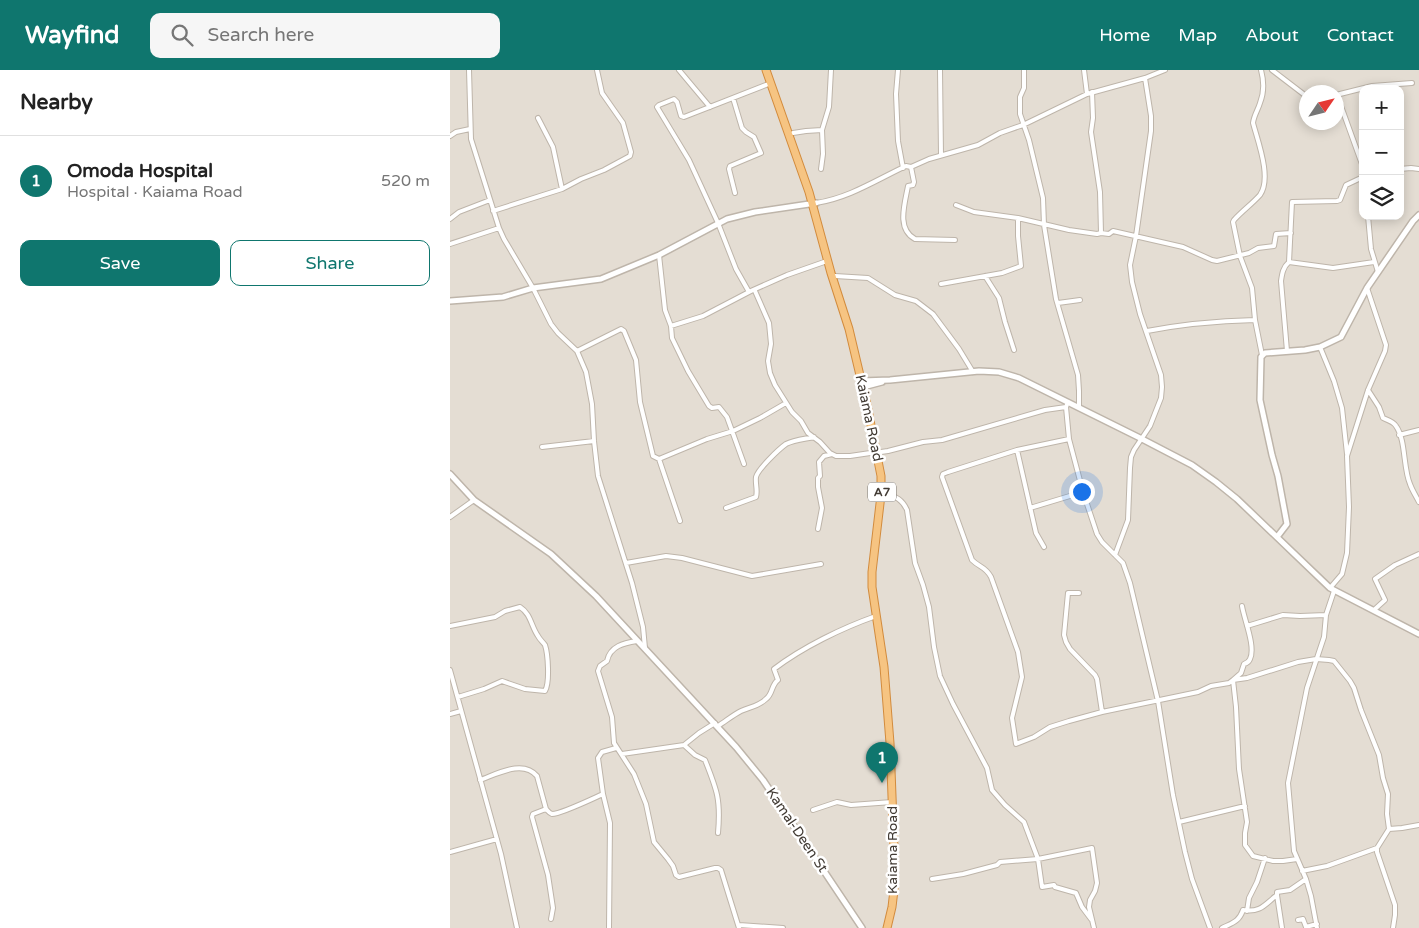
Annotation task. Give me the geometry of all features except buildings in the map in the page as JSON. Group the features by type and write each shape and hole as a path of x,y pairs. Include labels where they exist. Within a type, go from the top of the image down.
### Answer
{"highway":[{"name":"Kaiama Road","path":"766,70 814,203 828,261 864,384"},
{"name":"Kaiama Road","path":"771,70 794,134 848,311 885,479 876,574 888,671 893,742 898,882 896,907 889,928"},
{"name":"Kaiama Road","path":"879,452 882,485 881,505 872,572 886,686 892,802 894,890 889,928"}],"street":[{"path":"469,70 470,139 499,228 551,324 577,351 586,372 590,386 598,476 626,563 643,627 644,648"},
{"path":"493,211 562,189 629,157 623,123 602,93 597,70"},
{"path":"679,70 710,108"},
{"path":"821,169 823,154 822,130 829,108 831,70"},
{"path":"898,70 896,94 898,142 903,168"},
{"path":"940,70 942,155"},
{"path":"1024,70 1024,88 1020,97 1019,109 1029,140 1043,198 1044,225 1056,299 1078,375 1079,407"},
{"path":"1084,70 1087,94"},
{"path":"450,301 503,297 533,288 601,279 659,255 727,218 829,201 854,192 906,166 911,167 942,155 978,145 1000,133 1023,125 1092,92 1145,78 1165,70"},
{"path":"1261,70 1263,94 1254,115 1253,123 1266,174 1265,186 1260,194 1234,220 1234,225 1240,256 1252,288 1255,320 1262,355 1260,400 1287,524 1277,537"},
{"path":"1272,70 1299,91"},
{"path":"1115,555 1128,520 1131,457 1150,426 1161,398 1162,387 1161,375 1140,314 1130,265 1151,131 1151,116 1145,78"},
{"path":"1344,93 1372,86 1412,82"},
{"path":"771,83 684,117 681,116 674,99 659,104 657,107 689,160 718,223 736,269 751,291 757,296 769,323 771,344 768,361 770,373 786,403 808,433 832,454 841,457 888,451 923,442 942,440 1067,405"},
{"path":"1092,92 1091,132 1100,192 1101,233"},
{"path":"733,98 742,128 754,137 762,153 730,166 729,169 735,193"},
{"path":"1344,114 1359,156"},
{"path":"538,118 553,147 562,189"},
{"path":"450,136 456,132 470,130"},
{"path":"794,134 806,130 822,130"},
{"path":"911,167 914,182 908,185 903,213 906,231 915,239 955,240"},
{"path":"1404,169 1419,169"},
{"path":"1287,351 1282,273 1289,262 1292,202 1340,200 1346,185 1359,179"},
{"path":"450,219 459,212 490,200"},
{"path":"956,204 974,212 1018,218 1044,225 1097,234 1109,234 1113,231 1183,247 1212,260 1220,261 1240,256 1258,248 1274,246 1276,234 1291,233"},
{"path":"1262,355 1320,347 1341,337 1367,288 1419,215"},
{"path":"941,284 1002,273 1022,265 1018,218"},
{"path":"1368,220 1371,249 1378,272"},
{"path":"450,244 499,228"},
{"path":"659,255 665,310 671,326 672,338 688,371 709,406 712,408 717,406 727,417 734,431 744,464"},
{"path":"671,326 703,316 787,275 828,261"},
{"path":"1289,262 1333,268 1374,262"},
{"path":"836,276 868,278 895,295 916,301 933,314 959,349 973,372"},
{"path":"985,276 999,298 1014,350"},
{"path":"1347,456 1368,390 1386,345 1367,288"},
{"path":"1058,303 1080,300"},
{"path":"1146,331 1211,322 1255,320"},
{"path":"577,351 621,329 624,331 636,360 640,402 653,456 659,459 680,521"},
{"path":"1298,920 1303,919 1306,927 1317,926 1306,880 1294,851 1288,783 1307,688 1324,637 1326,615 1332,589 1342,574 1347,553 1349,507 1347,456 1342,408 1334,381 1320,347"},
{"path":"864,384 973,372 999,372 1019,378 1067,405 1079,407 1192,465 1216,482 1332,589 1419,634"},
{"path":"1368,390 1379,407 1383,418 1396,425 1404,450 1410,484 1417,493 1419,502"},
{"path":"659,459 707,439 734,431 786,403"},
{"path":"1067,405 1069,439 1083,492 1097,534 1102,542 1123,563 1129,577 1158,702 1179,822 1192,879 1210,928"},
{"path":"1399,435 1419,430"},
{"path":"726,508 756,497 758,494 756,478 761,469 784,446 814,437"},
{"path":"1069,439 1017,450 948,472 943,474 942,477 972,560 986,569 991,577 1018,652 1022,677 1012,718 1016,744 1034,737 1050,727 1102,712 1158,702 1198,692 1211,686 1229,683 1234,680 1241,673 1244,664 1250,659 1252,650 1242,606"},
{"path":"542,447 594,441"},
{"path":"1017,450 1036,533 1044,547"},
{"path":"818,529 822,508 818,487 818,478 820,476 819,462 824,456 832,454"},
{"name":"Kamal-Deen St","path":"450,474 474,500 557,559 596,596 727,736 763,780 861,928"},
{"path":"1030,508 1083,492"},
{"path":"885,493 899,498 907,510 915,563 929,607 940,676 952,704 987,768 992,790 1024,822 1034,844 1042,887 1054,885 1076,893 1082,907 1091,919"},
{"path":"450,516 474,500"},
{"path":"1374,610 1385,600 1374,579 1395,565 1419,554"},
{"path":"626,563 666,556 682,558 752,576 821,564"},
{"path":"1079,593 1068,593 1064,635 1070,649 1097,679 1102,712"},
{"path":"450,626 495,617 520,606 526,611 536,634 545,646 548,674 545,691 525,689 502,681 484,689 458,696"},
{"path":"1247,626 1283,614 1300,616 1326,615"},
{"path":"622,754 684,745 699,733 765,701 770,696 774,683 778,680 774,669 842,629 876,616"},
{"path":"637,641 622,643 608,655 607,661 600,666 598,671 612,717 614,744 634,774 646,804 654,842 673,866 676,876 681,878 715,868 721,870 739,926 783,928"},
{"path":"1234,680 1247,678 1298,662 1316,659 1334,662 1350,681 1358,696 1361,710 1379,755 1388,794 1387,814 1389,829 1377,848 1377,852 1394,905 1393,928"},
{"path":"450,670 497,839 517,928"},
{"path":"1234,680 1239,769 1247,822 1245,846 1252,856 1283,861 1297,859"},
{"path":"450,714 461,711"},
{"path":"684,745 695,755 705,760 714,781 719,796 718,833"},
{"path":"609,928 610,823 603,794 598,758 602,752 616,748"},
{"path":"480,780 518,768 533,773 537,776 546,809 553,814 603,794"},
{"path":"813,810 837,802 851,805 892,802"},
{"path":"1179,822 1245,806"},
{"path":"546,809 534,814 532,817 548,875 553,908 551,919"},
{"path":"1389,829 1419,825"},
{"path":"450,852 497,839"},
{"path":"932,879 963,874 997,865 1000,862 1038,859 1092,848 1097,883 1090,900 1090,913 1094,928"},
{"path":"1302,871 1327,866 1377,848"},
{"path":"1247,911 1249,898 1257,882 1264,858"},
{"path":"1222,928 1236,922 1243,910 1260,909 1277,895 1277,892 1290,890 1306,880"},
{"path":"1277,895 1282,928"}],"shaded area":[{"path":"450,70 1419,70 1419,928 450,928"}],"place":[{"name":"Omoda Hospital","path":"882,783"}]}
